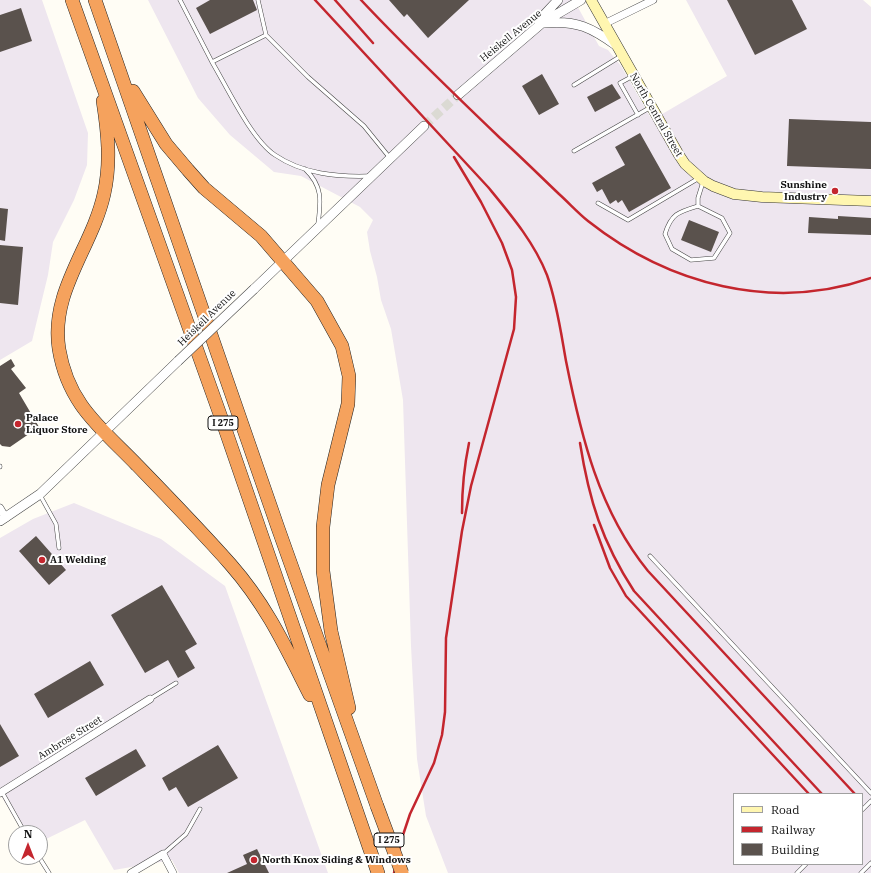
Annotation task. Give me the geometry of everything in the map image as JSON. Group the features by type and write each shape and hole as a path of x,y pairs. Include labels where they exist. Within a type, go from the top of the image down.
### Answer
{"highway":[{"name":"I 275","path":"72,0 98,70 378,873"},
{"name":"I 275","path":"95,0 361,764 402,873"},
{"path":"117,63 166,144 204,188 261,236 283,260 317,301 329,320 342,346 349,376 348,404 328,485 323,527 323,571 331,631 361,764"},
{"path":"98,70 108,134 108,166 104,196 65,290 58,316 59,347 66,378 82,407 103,432 136,464 232,566 263,604 332,740"}],"main road":[{"name":"North Central Street","path":"591,0 679,155 685,164 702,179 723,191 746,196 871,202"}],"street":[{"path":"539,25 544,15 558,0"},
{"name":"Heiskell Avenue","path":"458,95 539,25 581,0"},
{"path":"604,24 653,0"},
{"path":"539,25 562,21 582,25 602,36 619,51"},
{"name":"Heiskell Avenue","path":"3,519 40,494 424,126"},
{"path":"0,508 3,519"},
{"name":"Ambrose Street","path":"1,793 150,699"},
{"path":"131,873 163,854 173,873"}],"lane":[{"path":"180,0 212,62 250,127 275,155 304,169 328,175 371,176"},
{"path":"258,0 266,35 308,77 364,126 390,158"},
{"path":"212,62 266,35"},
{"path":"574,85 619,51"},
{"path":"634,76 620,83 638,115"},
{"path":"574,151 652,107"},
{"path":"304,169 316,180 319,191 318,227"},
{"path":"598,203 628,220 702,179"},
{"path":"698,206 702,179"},
{"path":"698,206 722,218 730,233 714,258 691,260 672,249 665,234 669,220 681,211 698,206"},
{"path":"40,494 56,524 59,548"},
{"path":"650,556 871,793"},
{"path":"150,699 176,683"},
{"path":"1,793 20,825"},
{"path":"863,809 871,801"},
{"path":"163,854 186,834 200,809"},
{"path":"861,872 871,864"},
{"path":"797,873 805,865"}],"shaded area":[{"path":"0,0 42,0 88,133 87,165 74,200 53,242 48,275 32,341 0,360"},
{"path":"148,0 574,0 599,46 608,50 621,66 652,120 727,76 686,0 863,0 871,7 871,873 448,873 426,816 417,759 411,646 403,400 391,329 381,300 370,251 367,232 373,220 360,207 301,176 274,172 230,135 198,98"},
{"path":"74,503 161,539 225,586 328,873 179,873 172,860 114,870 85,820 48,838 48,825 18,825 0,794 0,538 33,519"}],"building":[{"path":"210,0 253,0 257,10 210,34 196,8"},
{"path":"389,0 469,0 428,38 407,14 404,17"},
{"path":"727,0 792,0 807,29 755,55"},
{"path":"21,8 32,41 0,52 0,15"},
{"path":"542,74 559,104 539,115 522,86"},
{"path":"612,84 621,98 595,112 587,97"},
{"path":"789,119 871,122 871,169 787,166"},
{"path":"640,133 671,188 629,212 622,200 618,203 616,200 610,204 602,189 597,192 592,183 625,165 615,147"},
{"path":"0,208 8,209 5,241 0,240"},
{"path":"838,216 871,218 871,235 808,233 809,217 838,219"},
{"path":"689,220 719,232 711,252 681,240"},
{"path":"0,245 23,247 18,305 0,303"},
{"path":"11,359 15,366 11,369 26,388 19,393 39,427 10,447 2,446 0,444 0,366"},
{"name":"A1 Welding","path":"36,536 66,570 49,585 19,551"},
{"path":"162,585 197,644 185,651 195,668 178,678 168,660 145,673 111,615"},
{"path":"90,661 104,685 48,718 34,694"},
{"path":"0,724 19,756 0,767"},
{"path":"218,745 238,778 188,807 176,787 169,791 162,778"},
{"path":"136,749 146,766 96,796 85,778"},
{"name":"North Knox Siding & Windows","path":"257,849 269,873 227,873 247,864 243,855"}],"tunnel":[{"path":"424,126 458,95"}],"railway":[{"path":"315,0 488,187 536,251 547,275 553,296 578,417 594,472 604,498 631,548 648,571 854,793"},
{"path":"335,0 373,43"},
{"path":"361,0 447,87 581,215 619,243 653,262 687,276 723,286 760,292 797,292 834,288 871,278"},
{"path":"394,873 402,838 410,814 434,763 442,735 445,712 446,638 462,531 471,486 514,329 516,297 512,270 502,243 481,202 454,157"},
{"path":"462,513 462,495 469,443"},
{"path":"580,443 588,483 598,520 613,555 634,591 821,793"},
{"path":"594,525 610,568 626,596 808,793"}],"place":[{"name":"Sunshine Industry","path":"835,191"},
{"name":"Palace Liquor Store","path":"18,424"},
{"name":"A1 Welding","path":"42,560"},
{"name":"North Knox Siding & Windows","path":"254,860"}]}
